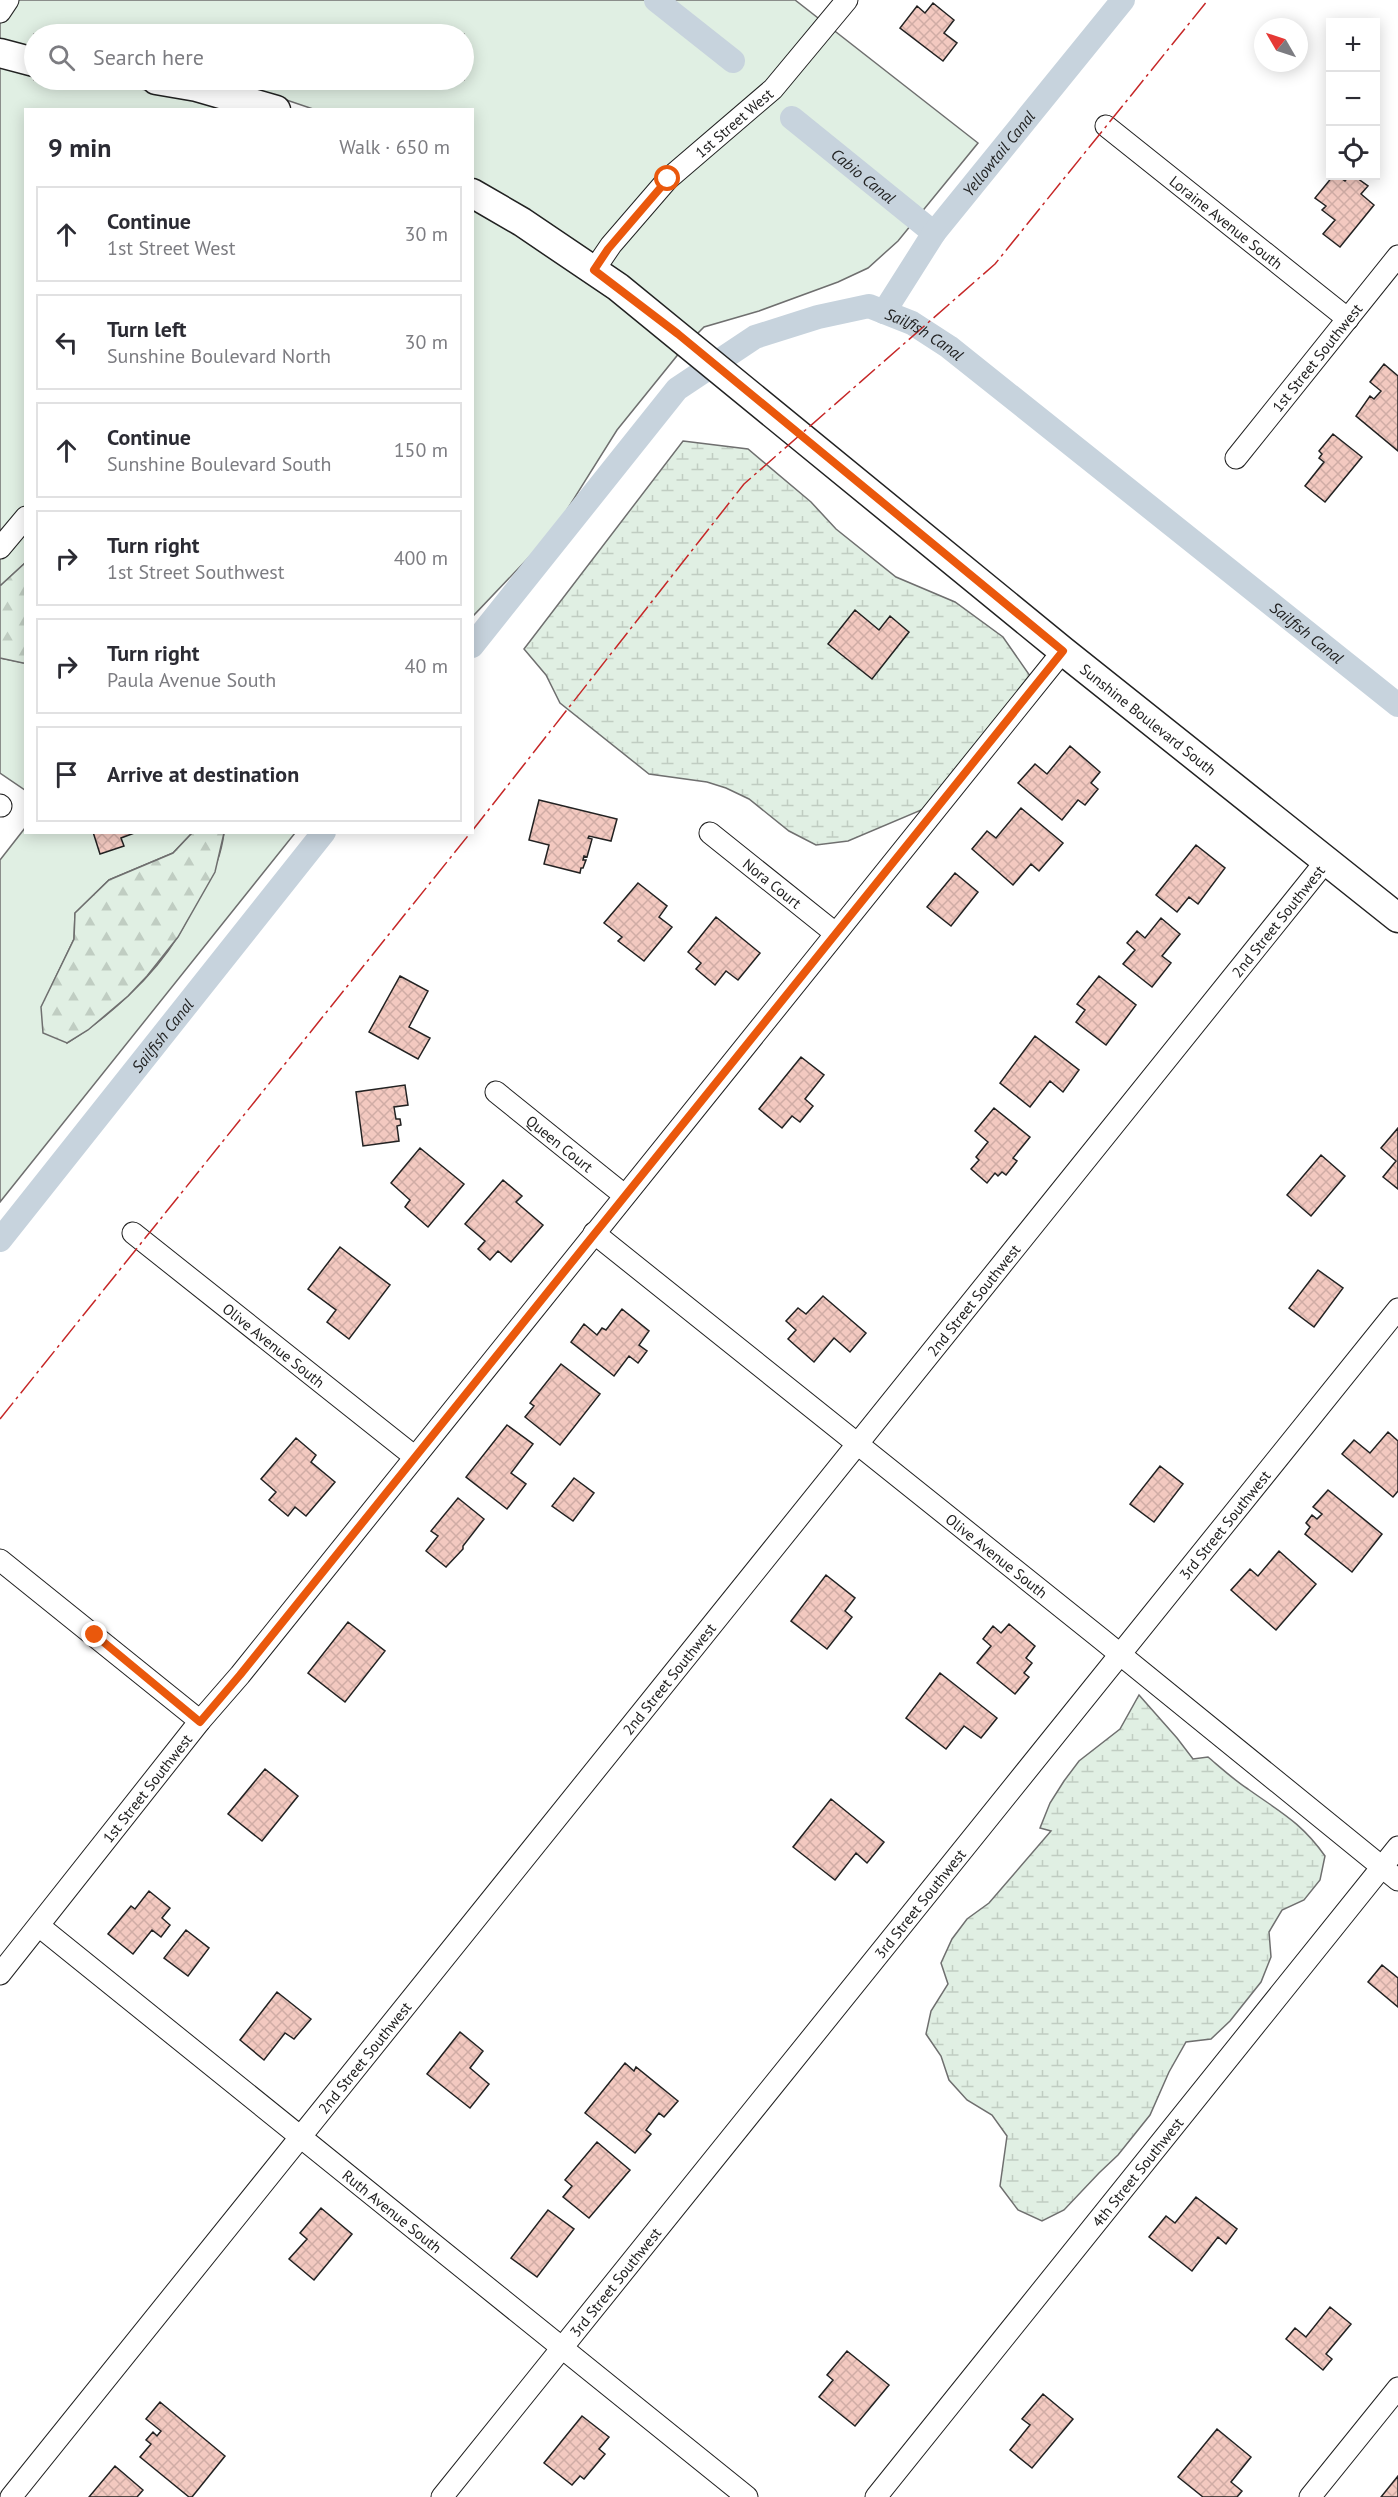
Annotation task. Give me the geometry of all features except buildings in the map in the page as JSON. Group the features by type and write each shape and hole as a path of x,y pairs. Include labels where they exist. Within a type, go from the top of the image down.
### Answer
{"street":[{"path":"0,12 8,0"},
{"name":"1st Street West","path":"594,270 608,249 668,179 773,89 847,0"},
{"path":"0,53 24,59"},
{"path":"207,90 269,108"},
{"name":"Loraine Avenue South","path":"1106,126 1348,319"},
{"name":"Sunshine Boulevard South","path":"474,194 522,222 594,270 678,334 1063,651 1398,918"},
{"name":"1st Street Southwest","path":"1236,458 1398,256"},
{"path":"0,548 24,519"},
{"name":"1st Street Southwest","path":"0,1974 200,1722 1063,651"},
{"name":"Nora Court","path":"710,833 835,933"},
{"name":"2nd Street Southwest","path":"11,2497 1326,861"},
{"name":"Queen Court","path":"496,1092 624,1195"},
{"name":"Olive Avenue South","path":"133,1233 415,1457"},
{"name":"Olive Avenue South","path":"594,1233 1390,1874"},
{"name":"3rd Street Southwest","path":"442,2497 1398,1309"},
{"path":"0,1560 200,1722"},
{"name":"4th Street Southwest","path":"876,2497 1390,1874 1398,1847"},
{"name":"Ruth Avenue South","path":"39,1926 747,2497"},
{"path":"1310,2497 1398,2388"}],"green space":[{"path":"0,0 795,0 978,143 898,241 868,268 838,282 759,311 704,327 697,334 474,181 474,108 310,108 255,90 474,90 474,24 24,24 24,47 0,41"},
{"path":"0,66 24,72 24,90 146,90 230,108 24,108 24,564 0,586"},
{"path":"474,208 588,280 680,352 617,430 553,532 474,615"},
{"path":"683,441 748,449 811,502 836,529 896,577 955,602 1003,637 1037,686 945,800 848,841 816,845 789,831 749,799 726,788 707,782 649,774 560,703 546,675 524,649"},
{"path":"24,564 24,663 0,658 0,586"},
{"path":"0,658 24,663 24,789 0,773"},
{"path":"24,829 24,834 191,834 173,853 109,880 75,913 74,939 52,985 67,1043 114,1009 143,981 168,951 215,866 224,834 294,834 0,1202 0,860"},
{"path":"191,834 224,834 215,872 178,937 147,976 128,996 88,1030 67,1043 43,1033 41,1007 74,939 75,913 109,880 173,853"},
{"path":"1139,1695 1193,1759 1208,1757 1299,1826 1325,1856 1320,1880 1304,1900 1282,1910 1269,1932 1271,1957 1261,1982 1230,2021 1211,2039 1186,2042 1169,2072 1150,2115 1118,2155 1064,2210 1042,2221 1018,2210 1000,2186 1007,2136 992,2115 967,2100 949,2080 941,2056 926,2034 931,2011 948,1984 941,1963 952,1939 967,1919 989,1903 1051,1831 1040,1828 1050,1803 1064,1781 1079,1761 1120,1729"}],"waterway":[{"name":"Cabio Canal","path":"656,0 733,61"},
{"name":"Yellowtail Canal","path":"884,312 934,233 1123,0"},
{"name":"Cabio Canal","path":"792,118 934,233"},
{"name":"Sailfish Canal","path":"474,643 677,389 755,337 818,317 869,306 912,323 949,347 1398,705"},
{"name":"Sailfish Canal","path":"0,1240 322,834"}],"power":[{"path":"474,828 744,484 995,264 1208,0"},
{"path":"0,1419 469,834"}],"route":[{"path":"95,1635 200,1722 1063,651 678,334 594,270 608,249 668,179"}]}
